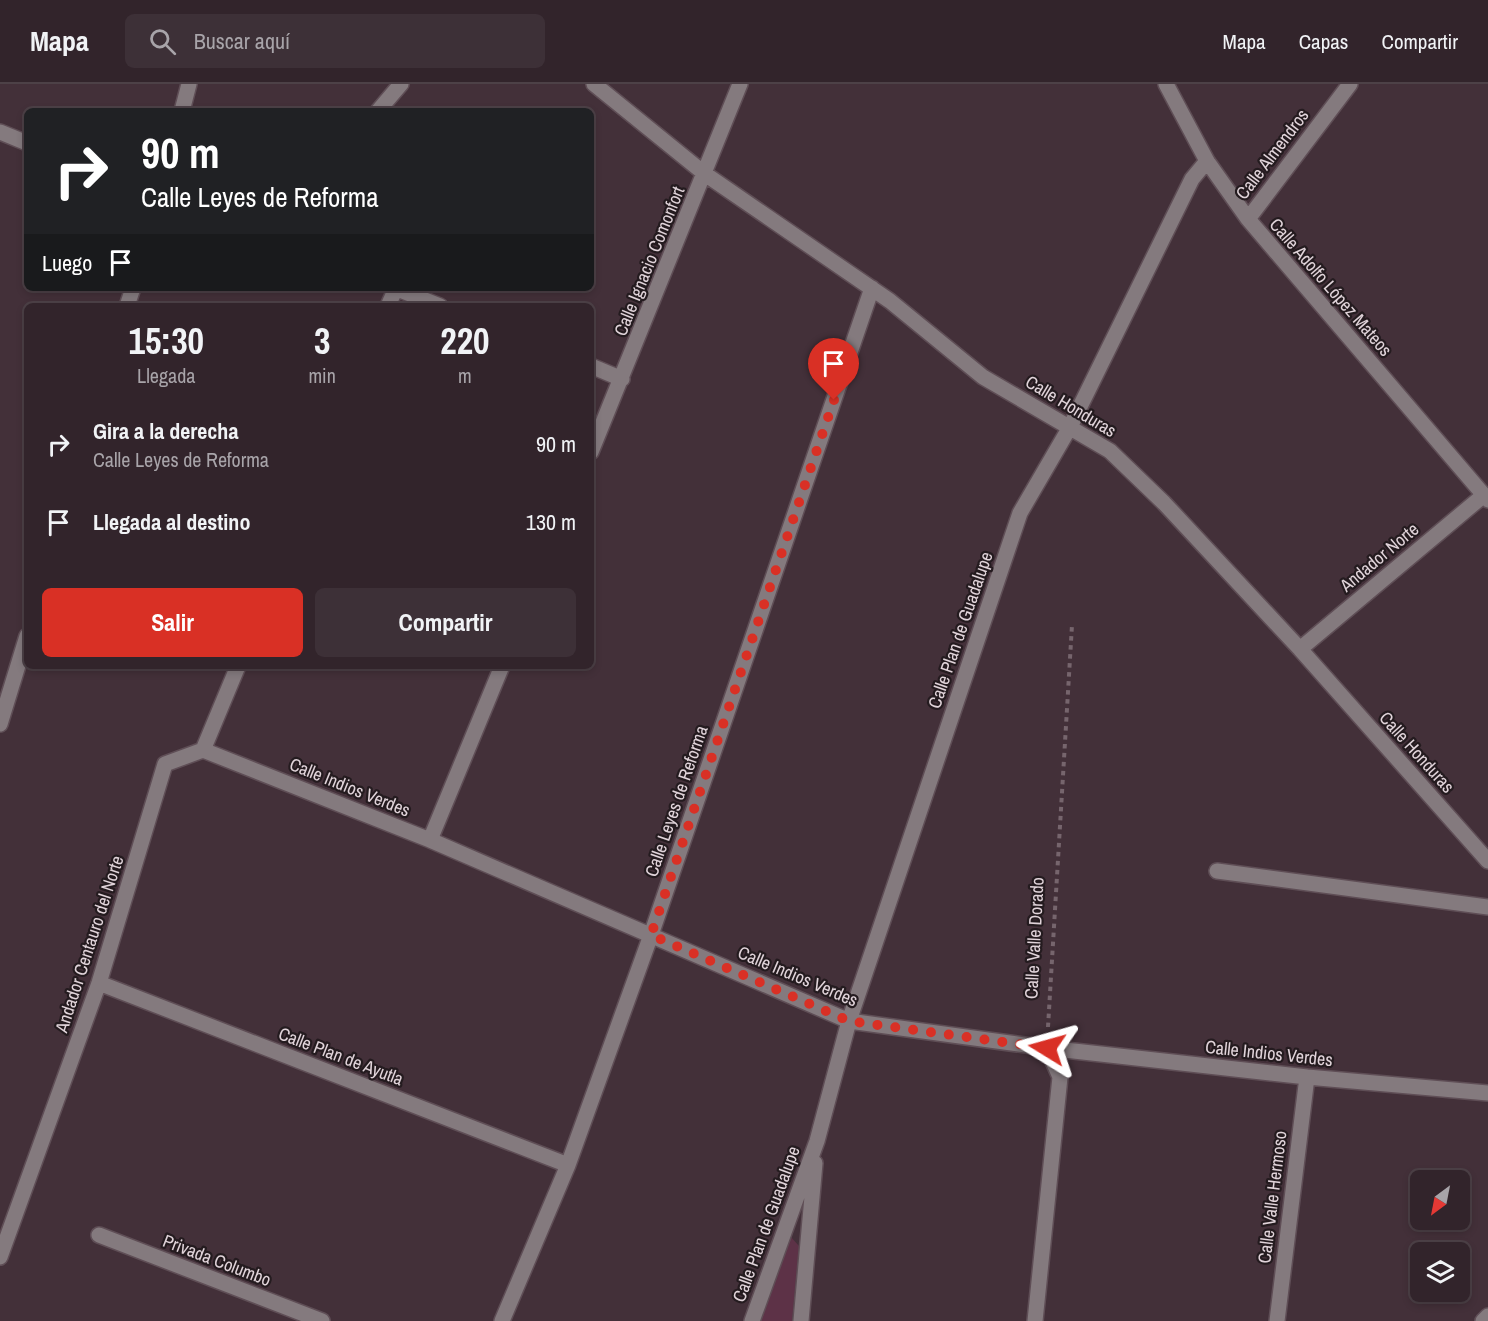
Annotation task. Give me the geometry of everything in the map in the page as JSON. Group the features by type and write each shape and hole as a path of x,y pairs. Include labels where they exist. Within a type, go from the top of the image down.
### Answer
{"street":[{"path":"183,108 189,84"},
{"path":"381,108 401,84"},
{"name":"Calle Honduras","path":"594,84 705,174 872,288 983,376 1118,458 1164,503 1300,649 1488,861"},
{"name":"Calle Ignacio Comonfort","path":"594,445 740,84"},
{"name":"Calle Adolfo López Mateos","path":"1166,84 1207,161 1248,219 1486,498"},
{"name":"Calle Almendros","path":"1248,219 1350,84"},
{"path":"0,132 24,142"},
{"name":"Calle Plan de Guadalupe","path":"752,1321 817,1141 849,1021 1020,513 1070,427 1192,179 1207,161"},
{"name":"Calle Leyes de Reforma","path":"501,1321 568,1165 651,935 872,288"},
{"path":"403,291 433,303"},
{"path":"594,367 622,379"},
{"name":"Andador Norte","path":"1300,649 1486,498"},
{"path":"0,724 24,646"},
{"path":"203,750 237,669"},
{"path":"430,840 501,669"},
{"name":"Calle Indios Verdes","path":"203,750 430,840 849,1021 1047,1048 1307,1077 1488,1093"},
{"name":"Andador Centauro del Norte","path":"0,1257 99,983 165,764 203,750"},
{"path":"1217,871 1488,907"},
{"name":"Calle Plan de Ayutla","path":"99,983 568,1165"},
{"path":"1035,1321 1060,1077 1047,1048"},
{"name":"Calle Valle Hermoso","path":"1277,1321 1307,1077"},
{"name":"Calle Plan de Guadalupe","path":"801,1321 817,1141"},
{"name":"Privada Columbo","path":"99,1235 322,1321"},
{"path":"1483,1321 1488,1316"}],"path":[{"name":"Calle Valle Dorado","path":"1047,1048 1072,625"}],"shaded area":[{"path":"790,1236 799,1246 792,1321 760,1321"}],"route":[{"path":"834,400 651,935 849,1021 1047,1048"}]}
